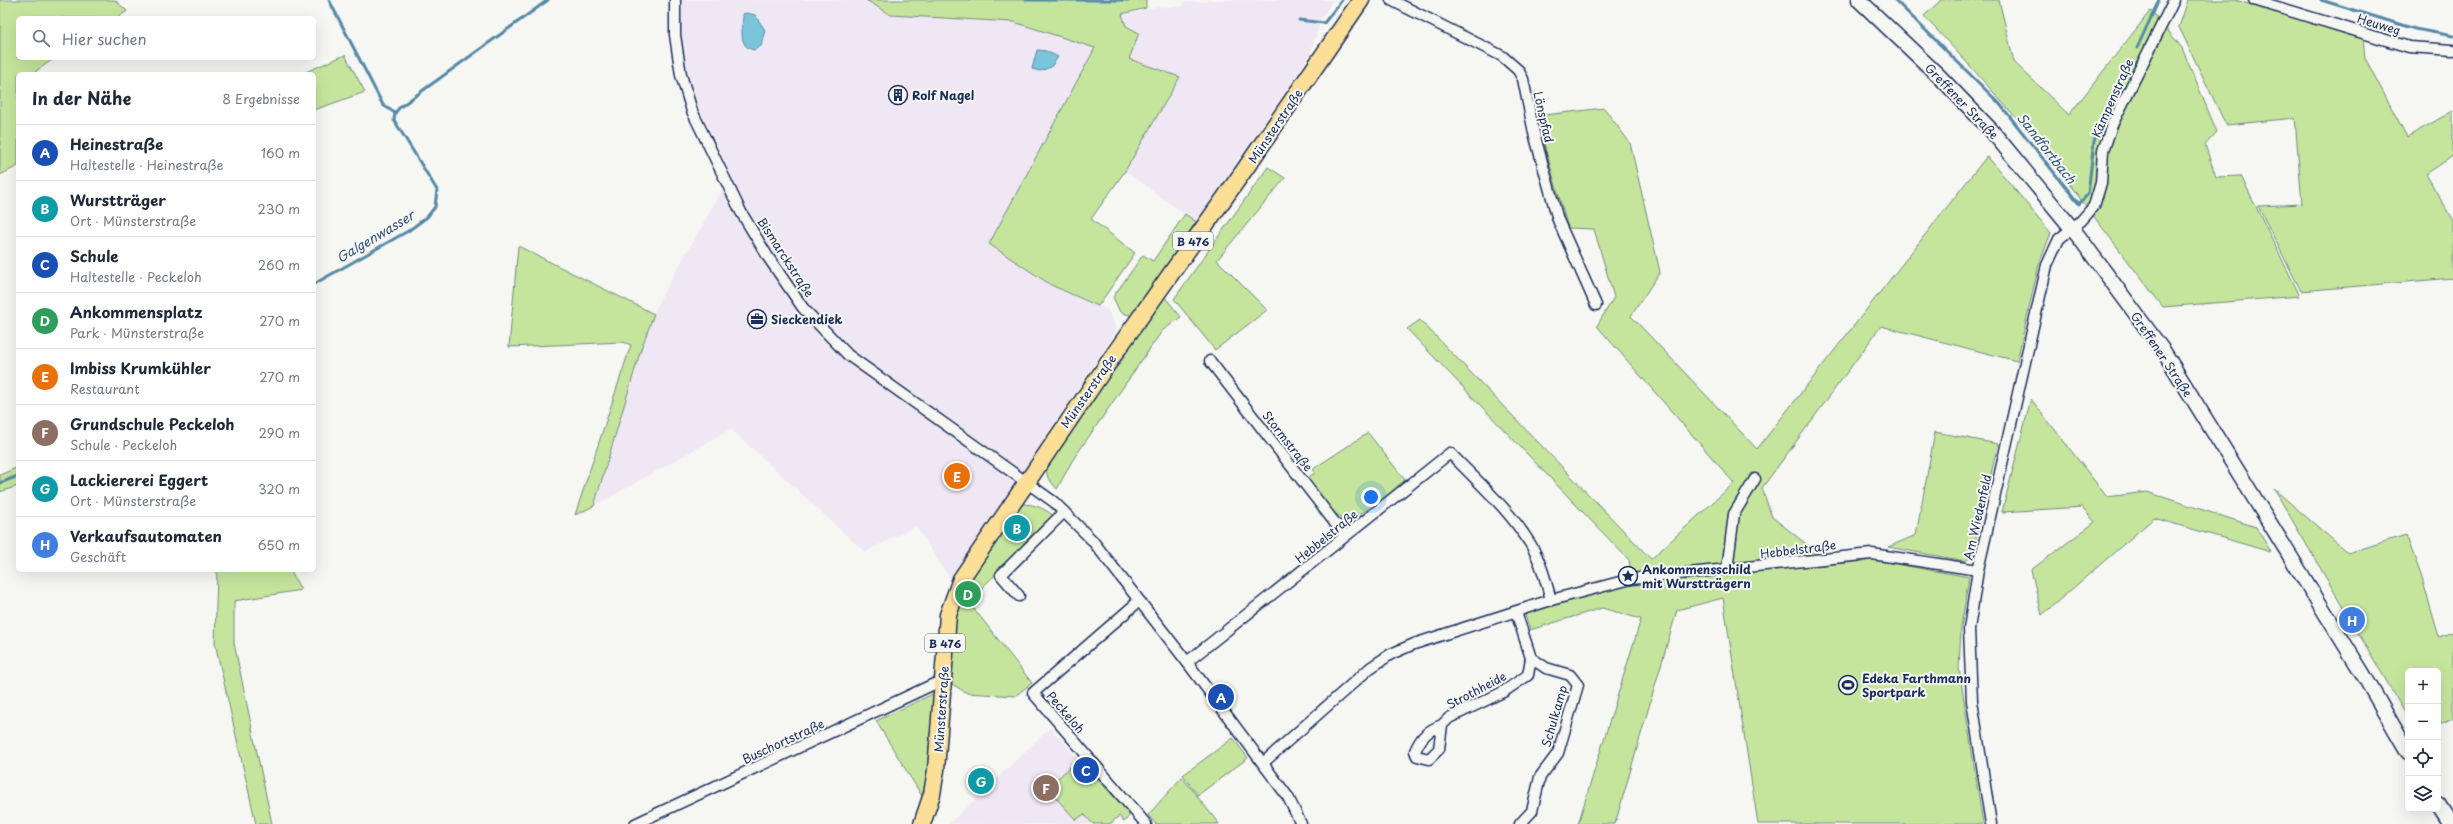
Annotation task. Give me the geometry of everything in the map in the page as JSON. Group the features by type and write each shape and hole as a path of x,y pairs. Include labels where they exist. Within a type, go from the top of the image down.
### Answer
{"main road":[{"name":"Münsterstraße","path":"922,824 932,794 936,770 948,615 955,590 977,552 1361,0"},
{"name":"Greffener Straße","path":"1859,0 1939,76 1991,130 2073,228 2164,352 2363,674 2405,747"},
{"path":"2441,809 2451,824"}],"street":[{"name":"Bismarckstraße","path":"676,0 675,35 681,75 692,111 741,212 768,257 804,308 848,355 1026,482 1064,512 1092,540 1187,662 1288,797 1302,824"},
{"name":"Lönspfad","path":"1391,0 1502,56 1518,70 1523,79 1534,133 1558,220 1596,305"},
{"name":"Kämpenstraße","path":"2073,228 2094,206 2101,183 2103,151 2112,125 2174,0"},
{"name":"Heuweg","path":"2254,0 2409,47 2453,50"},
{"name":"Am Wiedenfeld","path":"1991,824 1972,701 1969,629 1978,570 2048,265 2059,239 2073,228"},
{"name":"Stormstraße","path":"1210,361 1345,536"},
{"name":"Hebbelstraße","path":"1187,662 1450,452 1508,513 1532,546 1545,578 1551,600"},
{"path":"1727,570 1734,514 1755,479"},
{"path":"1019,596 1001,575 1064,512"},
{"name":"Hebbelstraße","path":"1263,764 1370,668 1391,654 1414,644 1551,600 1631,579 1872,554 1978,570"},
{"name":"Peckeloh","path":"1139,601 1033,694 1140,822"},
{"path":"1516,612 1531,658"},
{"name":"Strothheide","path":"1442,725 1449,718 1503,692 1528,675 1531,658"},
{"name":"Schulkamp","path":"1520,824 1532,811 1540,777 1558,753 1578,685 1570,675 1546,668 1531,658"},
{"name":"Buschortstraße","path":"635,824 934,684 943,685"}],"shaded area":[{"path":"682,0 866,0 891,15 1014,22 1095,48 989,244 1051,285 1108,310 1117,330 950,579 916,526 865,552 731,429 594,506 641,349 658,303 731,175 698,106 687,73 681,35"},
{"path":"1207,0 1333,0 1322,17 1309,56 1196,222 1125,171 1180,77 1129,59 1139,33 1126,26 1123,15 1158,7 1182,7 1184,2 1207,2"},
{"path":"1050,728 1128,812 1129,817 1125,823 1118,818 1111,824 949,824"}],"green space":[{"path":"0,0 115,0 127,11 120,16 16,16 16,60 52,60 36,72 16,72 16,167 0,175"},
{"path":"866,0 1146,0 1146,8 1122,14 1126,26 1139,33 1129,59 1180,77 1125,171 1091,219 1135,253 1098,306 1051,285 989,244 1095,48 1014,22 891,15"},
{"path":"1941,0 1999,0 2014,62 2069,115 2151,10 2182,48 2217,132 2205,145 2216,177 2241,176 2300,296 2163,307 2034,138 1924,16"},
{"path":"2188,0 2235,0 2363,37 2365,58 2407,137 2453,111 2453,156 2426,174 2453,221 2453,278 2301,291 2258,206 2302,204 2295,118 2226,125 2179,27"},
{"path":"345,55 365,92 316,109 316,72 306,72"},
{"path":"1604,108 1630,143 1660,272 1631,316 1757,449 1987,156 2051,233 2039,264 2017,361 1881,326 1762,488 1772,517 1819,554 1816,566 1873,560 1969,577 1961,628 1959,668 1983,824 1758,824 1723,598 1677,610 1615,824 1578,824 1641,619 1602,608 1530,630 1525,614 1625,585 1633,585 1629,560 1407,329 1420,320 1651,559 1734,483 1597,326 1614,297 1594,229 1568,228 1536,116"},
{"path":"1268,167 1285,178 1217,260 1267,310 1215,350 1174,299"},
{"path":"1185,214 1196,222 1132,316 1120,312 1113,297 1143,255 1153,261"},
{"path":"518,246 654,314 641,349 594,506 575,515 631,345 623,342 509,347"},
{"path":"1164,296 1181,317 1162,331 1072,461 1057,489 1048,478 1045,464 1095,393 1119,365 1137,334"},
{"path":"2031,399 2107,497 2147,492 2256,527 2271,552 2154,518 2042,615 2031,570 2095,522 2082,507 2002,512"},
{"path":"1935,432 1998,444 1972,555 1965,561 1888,547 1916,535"},
{"path":"1368,433 1405,480 1372,507 1352,517 1344,517 1336,514 1324,502 1307,478 1315,473 1313,469"},
{"path":"16,468 16,487 0,492 0,475"},
{"path":"2274,489 2348,553 2406,535 2421,575 2439,637 2453,632 2453,719 2441,724 2441,668 2405,668 2405,713"},
{"path":"1021,504 1039,507 1055,517 968,601 1032,683 1015,696 967,693 950,683 956,606 963,587"},
{"path":"217,572 291,572 301,590 234,601 234,643 272,824 256,824 215,643"},
{"path":"935,693 928,785 925,801 876,721"},
{"path":"1233,738 1248,758 1198,795 1183,775"},
{"path":"1079,759 1128,812 1129,816 1124,822 1119,816 1110,824 1093,824 1084,814 1076,820 1047,788"},
{"path":"1182,777 1219,824 1156,824 1148,815"}],"water":[{"path":"747,13 755,15 765,30 761,46 754,50 745,45 742,35 743,14"},
{"path":"1037,50 1046,51 1058,57 1051,67 1040,71 1032,69"}],"waterway":[{"name":"Galgenwasser","path":"329,0 383,105 395,113"},
{"name":"Galgenwasser","path":"316,283 408,231 427,217 435,207 437,190 394,120 395,113 400,107 548,0"},
{"name":"Galgenwasser","path":"1026,0 1131,0"},
{"name":"Galgenwasser","path":"1299,20 1324,23 1342,0"},
{"name":"Sandfortbach","path":"1895,0 1999,103 2079,204 2088,194 2094,141 2128,67"},
{"name":"Sandfortbach","path":"2137,48 2159,0"},
{"name":"Sandfortbach","path":"2321,0 2415,29 2453,36"},
{"name":"Galgenwasser","path":"0,483 16,477"}],"place":[{"name":"Rolf Nagel","path":"898,95"},
{"name":"Sieckendiek","path":"757,319"},
{"name":"Imbiss Krumkühler","path":"957,476"},
{"name":"Wurstträger","path":"1017,528"},
{"name":"Ankommensschild mit Wurstträgern","path":"1628,576"},
{"name":"Ankommensplatz","path":"968,594"},
{"name":"Verkaufsautomaten","path":"2352,620"},
{"name":"Edeka Farthmann Sportpark","path":"1848,685"},
{"name":"Heinestraße","path":"1221,697"},
{"name":"Schule","path":"1086,770"},
{"name":"Lackiererei Eggert","path":"981,781"},
{"name":"Grundschule Peckeloh","path":"1046,788"}]}
